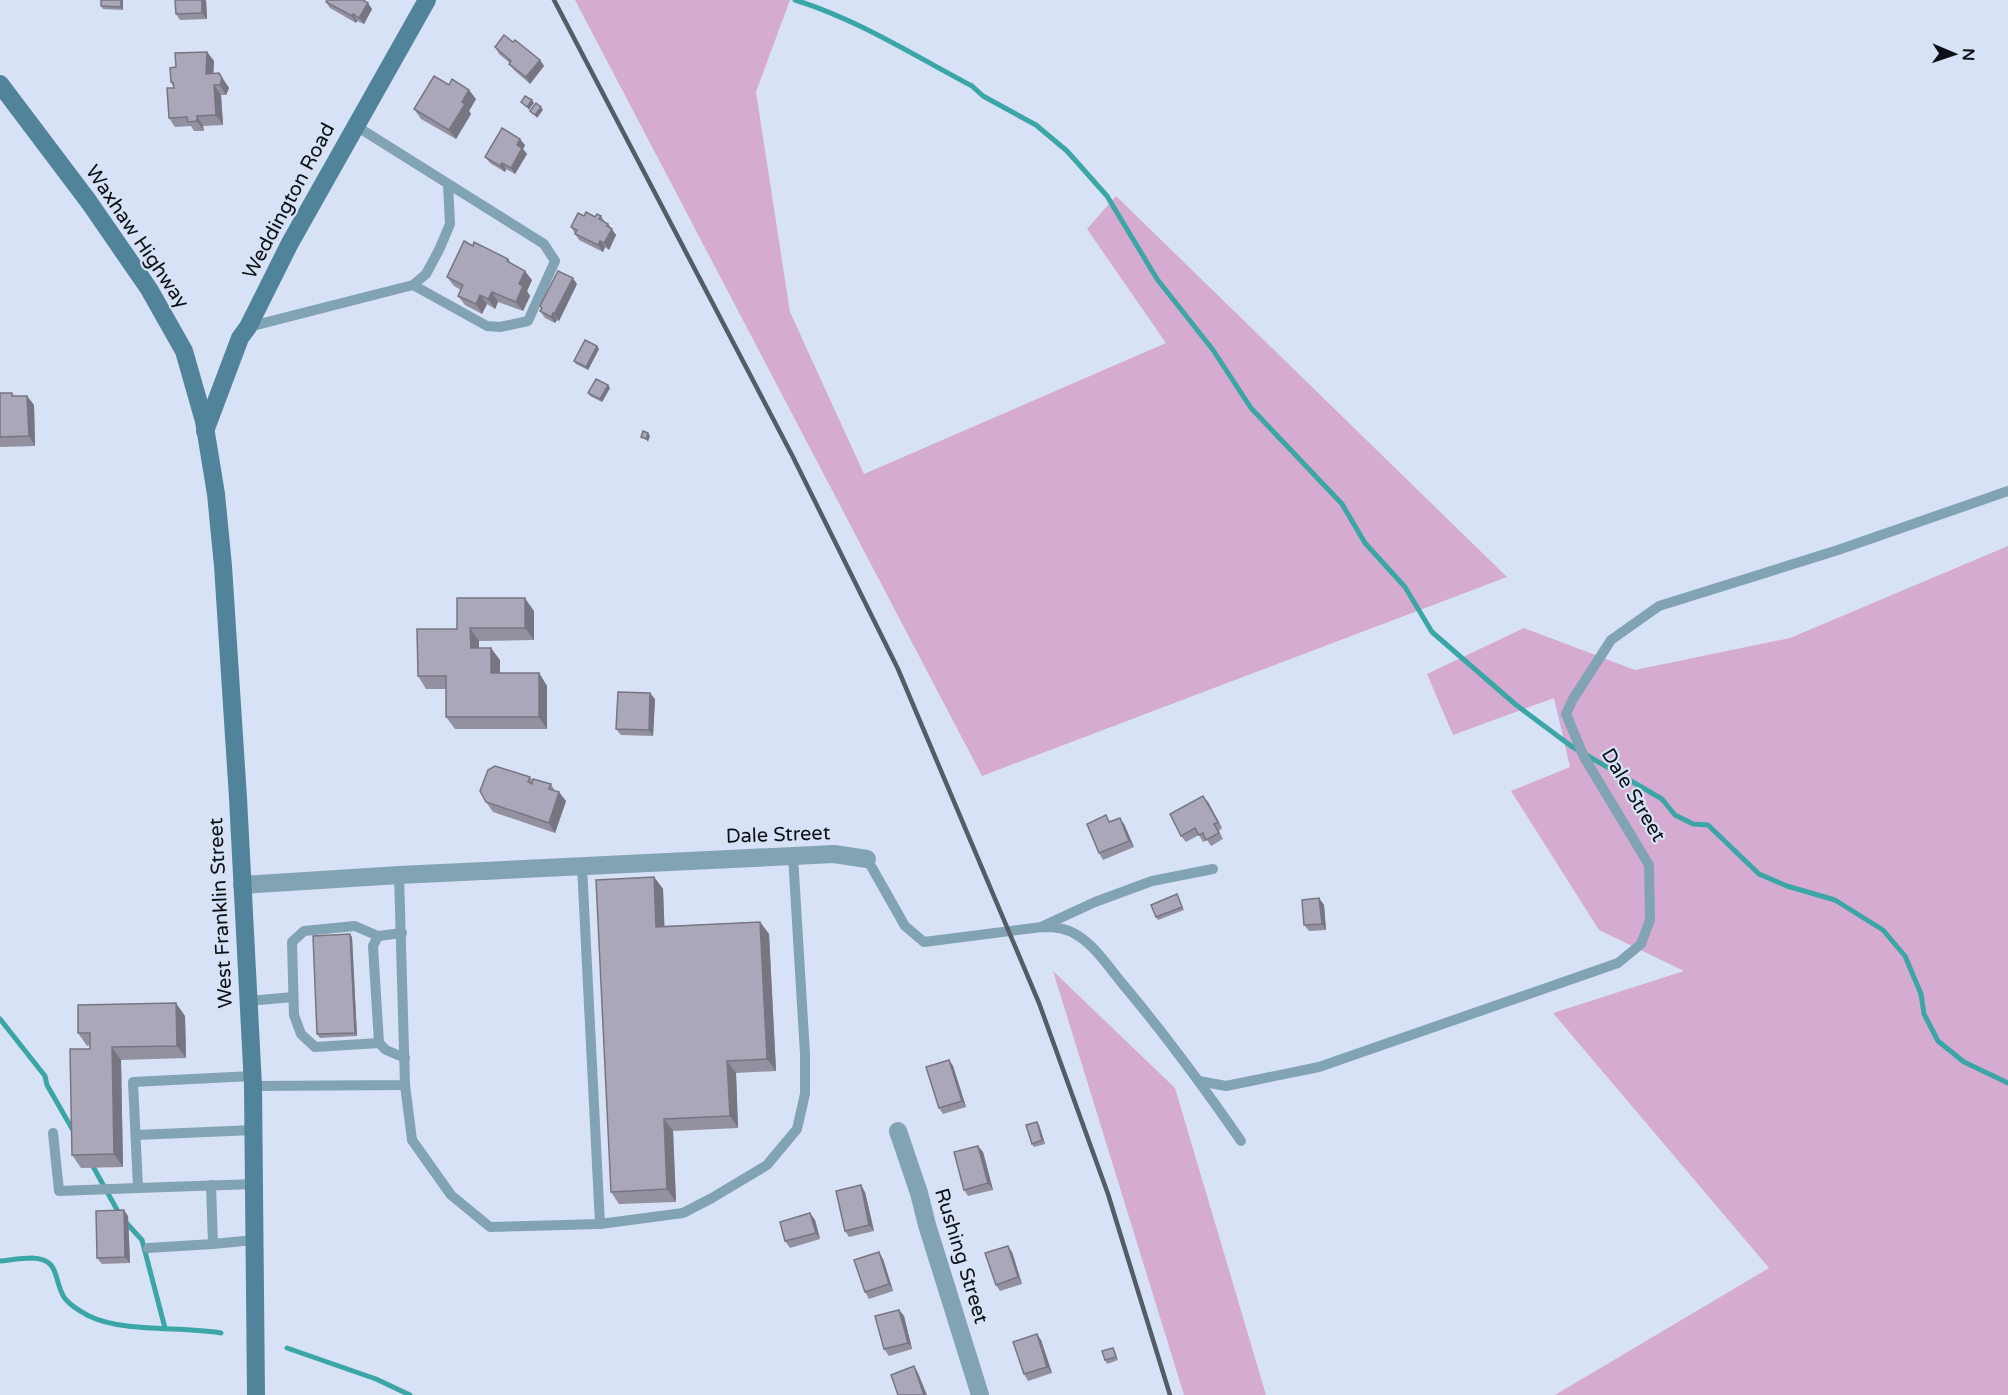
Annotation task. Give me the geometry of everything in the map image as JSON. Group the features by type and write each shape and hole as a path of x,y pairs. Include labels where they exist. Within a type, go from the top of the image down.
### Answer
{"main road":[{"name":"Weddington Road","path":"206,431 240,338 248,327 290,243 427,0"},
{"name":"Waxhaw Highway","path":"0,84 89,202 149,289 184,351 206,431"},
{"name":"West Franklin Street","path":"206,431 216,494 223,566 253,1081 256,1395"}],"street":[{"name":"Dale Street","path":"242,885 399,874 834,854 867,859"},
{"name":"Rushing Street","path":"897,1131 919,1193 980,1395"}],"lane":[{"path":"356,126 544,244 555,261 528,321 500,327 487,326 412,285"},
{"path":"248,327 412,285 426,274 440,250 450,224 448,185"},
{"name":"Dale Street","path":"1199,1081 1226,1086 1319,1067 1618,963 1641,944 1650,920 1649,865 1584,757 1566,714 1572,699 1611,640 1659,606 1838,550 2008,491"},
{"path":"399,874 405,1085 412,1140 451,1194 490,1227 600,1224 683,1213 766,1166 797,1129 805,1094 805,1054 793,856"},
{"name":"Dale Street","path":"867,859 905,926 924,942 1042,927 1062,927 1078,935 1147,1012 1241,1141"},
{"path":"582,866 600,1224"},
{"path":"1042,927 1095,902 1152,881 1213,869"},
{"path":"379,1043 315,1047 301,1034 294,1016 292,942 304,931 355,926 378,936 402,933"},
{"path":"378,936 373,946 379,1043 386,1050 405,1058"},
{"path":"248,1001 293,997"},
{"path":"138,1188 133,1082 253,1081 405,1085"},
{"path":"136,1135 254,1130"},
{"path":"53,1133 59,1191 255,1184"},
{"path":"211,1185 213,1244"},
{"path":"148,1248 254,1240"}],"shaded area":[{"path":"575,0 790,0 756,92 790,312 864,474 1166,343 1087,229 1116,196 1507,577 982,776"},
{"path":"2008,546 2008,1395 1555,1395 1769,1268 1553,1013 1684,971 1599,930 1511,791 1570,767 1554,698 1453,735 1427,674 1524,628 1635,670 1790,638"},
{"path":"1053,971 1175,1088 1266,1395 1184,1395"}],"building":[{"path":"101,0 121,0 121,7 101,6"},
{"path":"175,0 202,0 202,13 176,14"},
{"path":"327,0 363,0 368,3 359,18 326,2"},
{"path":"504,35 513,42 515,40 540,60 526,77 509,64 511,61 495,47"},
{"path":"207,52 206,74 219,73 222,78 220,85 214,85 216,115 197,116 197,121 188,122 187,117 169,118 167,88 174,88 170,68 176,67 175,53"},
{"path":"434,76 449,85 452,79 469,90 462,102 465,104 449,130 414,109"},
{"path":"525,96 532,100 527,107 521,102"},
{"path":"536,103 541,107 535,115 530,111"},
{"path":"502,128 520,139 517,145 522,148 511,168 502,163 500,166 485,157"},
{"path":"586,212 595,217 597,214 601,216 599,219 612,229 604,243 600,241 598,245 575,234 577,230 571,227 578,213 584,216"},
{"path":"464,241 473,246 474,242 508,259 507,261 525,271 519,284 523,286 516,302 492,292 488,299 480,295 476,304 458,296 463,285 447,277"},
{"path":"558,271 573,278 551,317 540,311 542,308 540,306"},
{"path":"585,340 597,346 586,367 574,361"},
{"path":"596,379 608,385 600,399 588,393"},
{"path":"0,393 27,396 29,436 0,437"},
{"path":"643,431 648,433 646,439 641,437"},
{"path":"457,598 525,598 525,628 470,628 471,648 491,648 491,673 539,673 539,717 446,717 446,676 418,676 417,629 457,629"},
{"path":"618,692 650,693 649,730 616,729"},
{"path":"495,766 530,777 528,782 532,784 533,779 551,784 549,789 559,792 549,823 486,802 480,791 488,770"},
{"path":"1203,796 1218,822 1214,824 1219,833 1206,840 1203,833 1199,835 1195,828 1181,836 1170,814"},
{"path":"1106,815 1109,822 1120,818 1129,841 1099,853 1087,824"},
{"path":"654,877 656,927 760,922 767,1059 727,1061 730,1116 664,1119 667,1189 611,1192 596,880"},
{"path":"1177,894 1182,907 1156,917 1151,905"},
{"path":"1319,898 1322,924 1304,925 1302,900"},
{"path":"350,934 355,1033 317,1034 313,936"},
{"path":"176,1003 177,1046 112,1047 114,1154 72,1155 70,1049 90,1049 90,1033 78,1033 78,1005"},
{"path":"949,1060 962,1101 939,1108 926,1067"},
{"path":"1037,1122 1042,1140 1032,1144 1026,1125"},
{"path":"978,1146 988,1183 964,1190 954,1152"},
{"path":"861,1185 869,1225 845,1231 836,1191"},
{"path":"124,1210 125,1257 97,1258 96,1211"},
{"path":"810,1213 816,1233 785,1241 780,1222"},
{"path":"1008,1246 1018,1277 996,1285 985,1253"},
{"path":"879,1252 889,1284 865,1292 854,1260"},
{"path":"899,1310 908,1343 884,1349 875,1316"},
{"path":"1037,1334 1047,1367 1024,1374 1013,1342"},
{"path":"1113,1348 1116,1357 1105,1360 1102,1351"},
{"path":"914,1366 924,1395 898,1395 891,1375"}],"waterway":[{"path":"795,0 841,17 972,86 983,96 1036,125 1067,151 1107,196 1157,279 1213,350 1251,408 1342,504 1365,543 1405,587 1432,632 1515,704 1571,746 1662,799 1675,815 1693,824 1708,825 1759,874 1787,886 1835,900 1883,930 1905,956 1921,994 1924,1014 1938,1041 1964,1062 2008,1083"},
{"path":"0,1019 45,1076 47,1085 74,1132"},
{"path":"90,1161 121,1217 142,1240 165,1328"},
{"path":"0,1261 32,1258 48,1262 55,1272 66,1300 89,1316 103,1321 136,1327 221,1333"},
{"path":"287,1348 376,1379 410,1395"}],"railway":[{"path":"554,0 792,455 898,669 1039,1003 1108,1194 1170,1395"}]}
